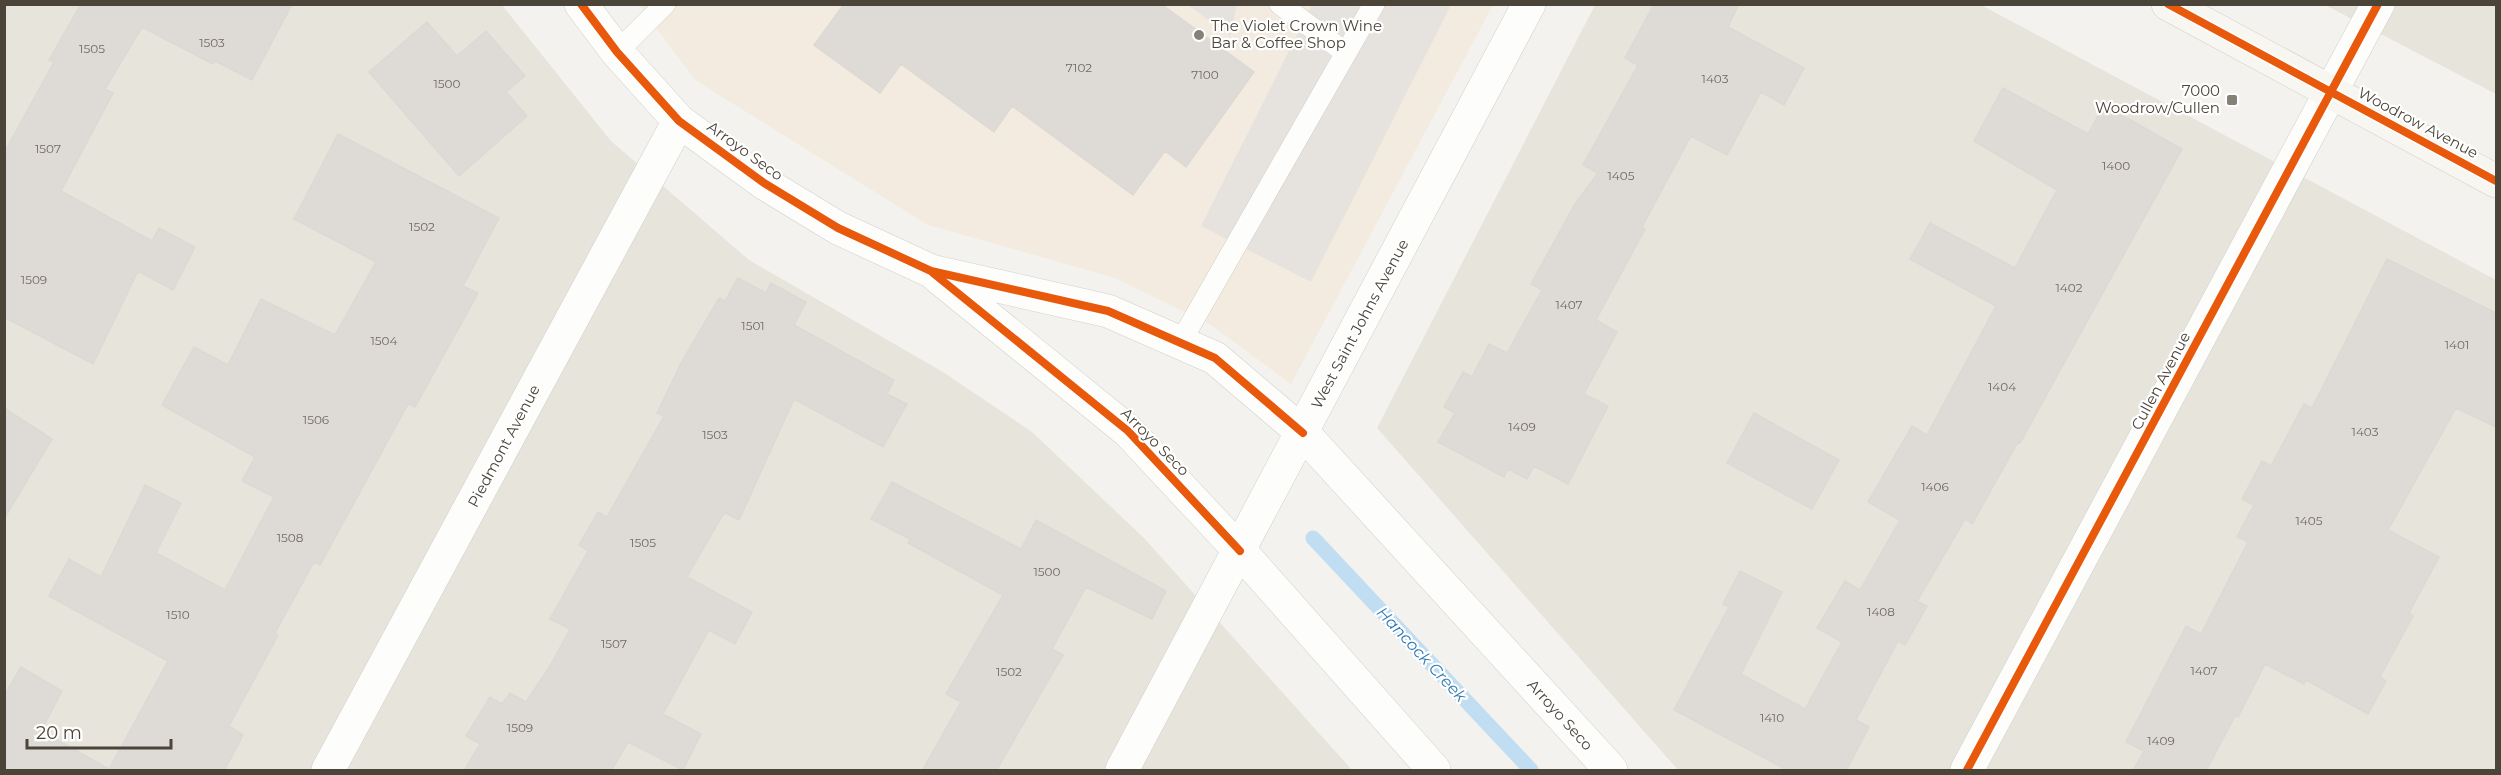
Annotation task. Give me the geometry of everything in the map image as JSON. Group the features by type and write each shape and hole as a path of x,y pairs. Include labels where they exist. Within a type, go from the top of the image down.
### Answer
{"street":[{"name":"Arroyo Seco","path":"581,4 617,52 679,120 764,183 820,217 931,271 1128,431 1240,551 1434,771"},
{"name":"West Saint Johns Avenue","path":"1122,771 1529,4"},
{"name":"Woodrow Avenue","path":"2168,4 2496,181"},
{"name":"Cullen Avenue","path":"1966,771 2378,4"},
{"name":"Piedmont Avenue","path":"328,771 679,120"},
{"name":"Arroyo Seco","path":"931,271 1108,311 1215,358 1303,433 1611,771"}],"lane":[{"path":"617,52 665,4"},
{"path":"1280,4 1346,53"},
{"path":"1180,343 1374,4"}],"shaded area":[{"path":"5,4 502,5 611,141 749,260 943,372 1032,432 1145,539 1352,770 5,770"},
{"path":"639,5 1493,5 1291,384 1211,325 1115,278 928,225 695,80"},
{"path":"1188,5 1237,5 1230,36"},
{"path":"1312,5 1451,5 1311,282 1201,226"},
{"path":"1595,5 1981,5 2496,280 2496,770 1678,770 1377,428"},
{"path":"2325,5 2496,5 2496,94"}],"building":[{"path":"81,4 292,4 252,80 215,61 213,64 142,27 105,89 113,93 61,191 152,241 159,228 195,247 173,290 138,271 93,364 4,317 4,153 54,62 49,60"},
{"path":"844,4 1161,4 1254,72 1186,167 1165,151 1133,195 1012,106 994,132 901,64 880,93 814,45"},
{"path":"1654,4 1739,4 1728,27 1804,68 1784,105 1761,92 1727,155 1691,136 1596,320 1617,332 1584,394 1608,406 1568,484 1534,466 1527,479 1508,469 1504,477 1438,442 1455,413 1444,407 1463,372 1472,377 1489,344 1507,353 1542,290 1531,284 1575,204 1598,173 1583,165 1638,65 1625,58"},
{"path":"427,22 457,56 486,31 525,76 506,92 527,116 459,176 369,72"},
{"path":"2003,88 2088,134 2104,105 2182,149 2020,443 2018,442 1972,524 1965,519 1917,601 1927,606 1905,645 1898,641 1856,720 1869,727 1846,771 1789,771 1674,710 1729,607 1723,604 1740,571 1782,592 1741,674 1805,709 1842,642 1817,628 1845,581 1860,590 1900,520 1868,502 1912,426 1927,435 1996,306 1910,259 1930,223 2015,268 2057,190 1974,141"},
{"path":"338,134 499,218 463,286 478,293 415,407 408,404 320,565 314,562 275,633 278,635 229,726 243,735 224,771 4,771 4,696 21,667 62,691 41,731 109,769 168,661 49,596 69,559 101,577 145,485 181,503 156,553 225,590 274,497 242,481 255,457 162,405 194,347 228,365 261,299 335,335 376,262 294,219"},
{"path":"2387,259 2496,313 2496,427 2456,408 2388,530 2439,557 2409,613 2413,616 2380,677 2386,681 2368,714 2306,680 2304,684 2265,664 2238,717 2235,716 2206,771 2133,771 2144,751 2126,742 2186,626 2201,634 2248,542 2237,537 2254,505 2242,499 2262,461 2271,466 2304,404 2312,408"},
{"path":"738,278 766,293 771,283 806,302 794,325 894,380 887,394 907,404 883,447 794,399 739,520 726,513 722,516 687,577 752,612 735,644 709,630 663,714 701,734 683,770 628,742 611,771 464,771 480,744 466,736 490,697 502,704 510,693 526,702 550,666 570,629 550,619 588,551 579,545 598,512 607,517 664,416 657,413 681,363 719,298 725,301"},
{"path":"4,408 52,439 4,519"},
{"path":"1754,413 1839,460 1812,509 1727,463"},
{"path":"892,482 1021,549 1036,520 1166,591 1152,619 1086,587 1052,649 1063,655 996,771 922,771 961,702 946,694 1003,595 908,543 910,539 871,519"}],"waterway":[{"name":"Hancock Creek","path":"1313,538 1531,770"}],"cycle path":[{"path":"581,4 617,52 679,121 764,183 838,228 931,271 1108,311 1215,358 1303,433"},
{"path":"2168,4 2496,181"},
{"path":"1967,770 2378,4"},
{"path":"933,273 1128,431 1240,551"}],"place":[{"name":"The Violet Crown Wine Bar & Coffee Shop","path":"1199,35"},
{"name":"7000 Woodrow/Cullen","path":"2232,100"}]}
